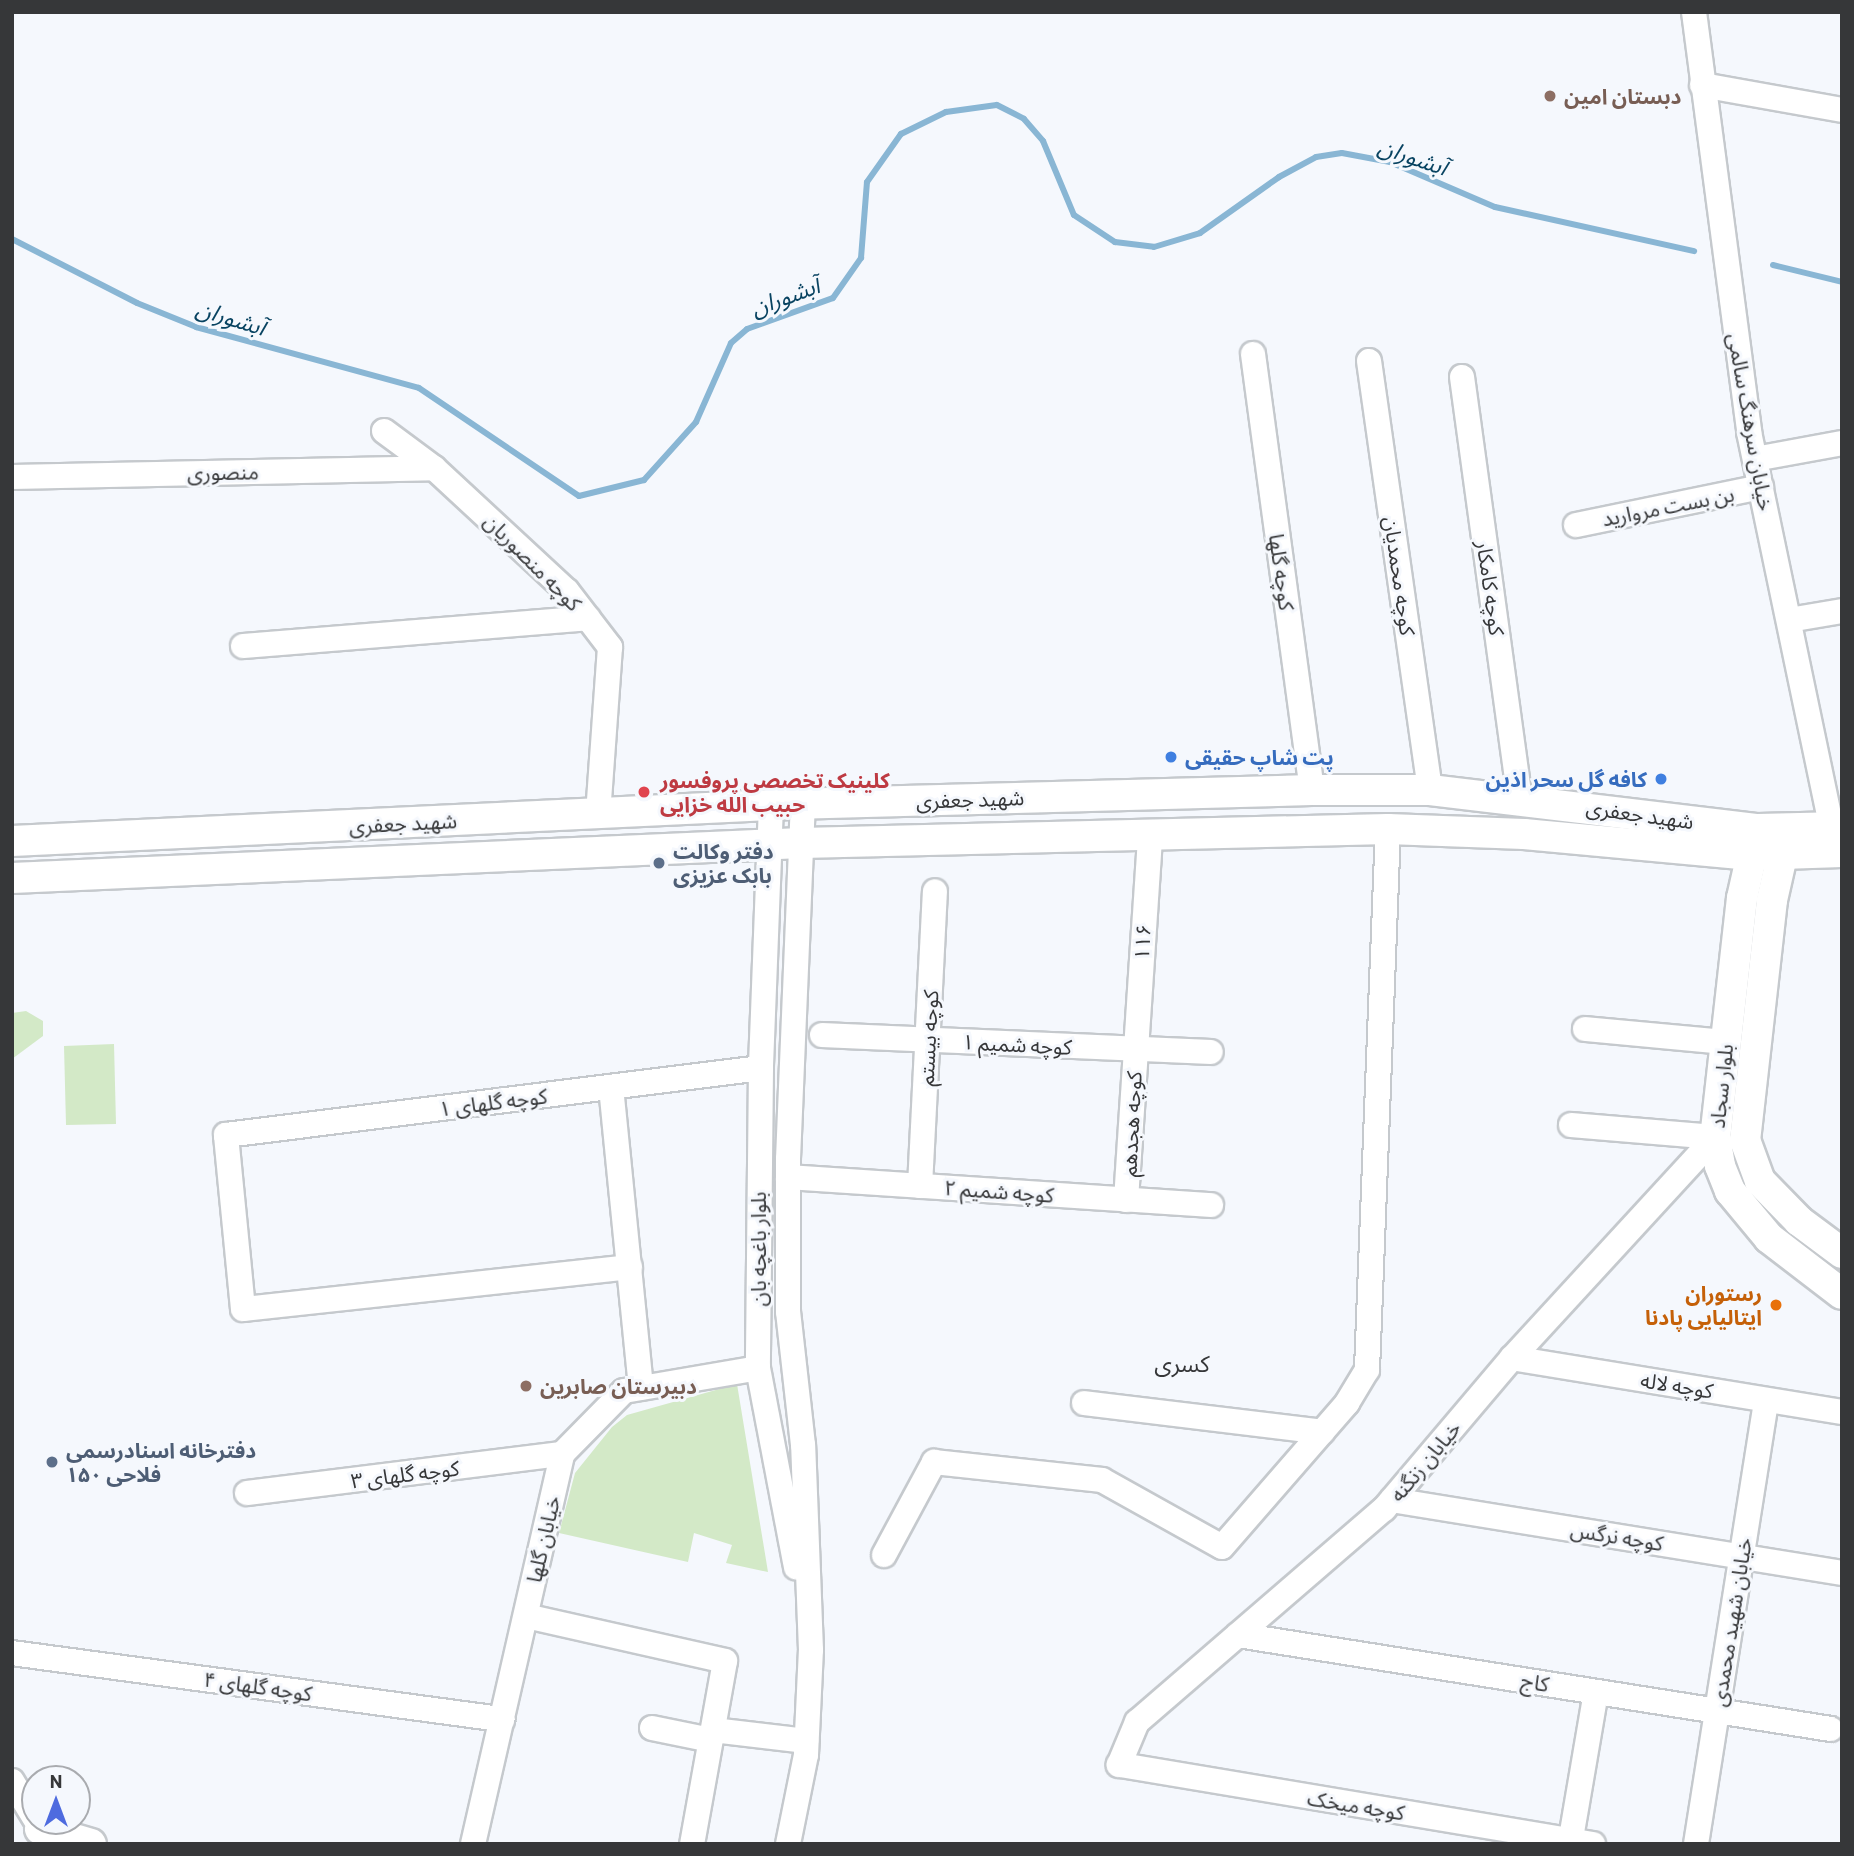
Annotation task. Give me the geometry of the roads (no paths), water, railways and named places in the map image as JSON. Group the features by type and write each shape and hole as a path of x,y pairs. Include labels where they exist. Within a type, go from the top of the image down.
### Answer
{"main road":[{"name":"شهید جعفری","path":"12,841 771,805 1312,790 1430,790 1520,798 1754,842"},
{"name":"شهید جعفری","path":"12,878 770,858 801,843 1388,829 1784,844 1838,840"},
{"name":"بلوار سجاد","path":"1754,842 1715,1137 1730,1191 1769,1238 1842,1294"},
{"name":"بلوار سجاد","path":"1784,844 1772,900 1745,1140 1760,1181 1799,1221 1842,1253"},
{"path":"1715,1137 1745,1140"},
{"path":"71,1835 91,1844"}],"street":[{"name":"خیابان سرهنگ سالمی","path":"1694,12 1755,459 1838,840"},
{"path":"1702,86 1842,110"},
{"name":"کوچه گلها","path":"1253,354 1312,790"},
{"name":"کوچه محمدیان","path":"1370,361 1430,790"},
{"name":"کوچه کامکار","path":"1462,377 1520,798"},
{"name":"کوچه منصوریان","path":"384,431 434,468 567,591 610,647 598,815"},
{"path":"1755,459 1842,443"},
{"name":"منصوری","path":"12,477 434,468"},
{"name":"بن بست مروارید","path":"1576,525 1761,487"},
{"path":"1789,620 1842,611"},
{"path":"243,646 588,618"},
{"name":"بلوار باغچه بان","path":"789,1844 806,1741 811,1650 803,1446 788,1312 788,1177 803,804"},
{"name":"بلوار باغچه بان","path":"771,805 761,1069 758,1368 811,1650"},
{"path":"884,1555 934,1462 1102,1480 1222,1547 1348,1403 1367,1370 1388,829"},
{"name":"۱۱۶","path":"1135,1049 1150,835"},
{"path":"770,858 774,864 790,862 800,874"},
{"name":"کوچه بیستم","path":"920,1186 935,891"},
{"path":"1585,1029 1726,1042"},
{"name":"کوچه شمیم ۱","path":"822,1035 1211,1052"},
{"name":"کوچه هجدهم","path":"1126,1200 1135,1049"},
{"name":"کوچه گلهای ۱","path":"630,1267 243,1310 226,1135 761,1069"},
{"path":"611,1087 641,1388"},
{"path":"1572,1125 1715,1137"},
{"name":"خیابان زنگنه","path":"1119,1765 1137,1722 1392,1500 1512,1358 1715,1137"},
{"name":"کوچه شمیم ۲","path":"788,1177 1211,1205"},
{"name":"کوچه لاله","path":"1512,1358 1842,1412"},
{"path":"562,1454 624,1391 758,1368"},
{"name":"خیابان شهید محمدی","path":"1696,1844 1766,1400"},
{"path":"1084,1403 1322,1432"},
{"name":"کوچه گلهای ۳","path":"247,1493 562,1454"},
{"name":"خیابان گلها","path":"473,1844 562,1454"},
{"name":"کوچه نرگس","path":"1392,1500 1842,1573"},
{"path":"526,1616 725,1661 694,1833"},
{"name":"کاج","path":"1238,1635 1831,1729"},
{"name":"کوچه گلهای ۴","path":"12,1653 503,1719"},
{"path":"1578,1843 1596,1692"},
{"path":"652,1728 806,1741"},
{"name":"کوچه میخک","path":"1119,1765 1578,1843"}],"waterway":[{"name":"آبشوران","path":"12,239 137,303 196,327 419,388 579,496 644,480 696,422 731,343 747,329 833,298 861,258 867,182 901,134 946,112 997,105 1024,119 1043,141 1074,215 1115,242 1154,247 1200,233 1279,177 1316,157 1342,153 1390,162 1495,207 1694,251"},
{"name":"آبشوران","path":"1773,265 1842,282"}],"place":[{"name":"دبستان امین","path":"1550,96"},
{"name":"پت شاپ حقیقی","path":"1171,757"},
{"name":"کافه گل سحر اذین","path":"1661,779"},
{"name":"کلینیک تخصصی پروفسور حبیب الله خزایی","path":"644,792"},
{"name":"دفتر وکالت بابک عزیزی","path":"659,863"},
{"name":"رستوران ایتالیایی پادنا","path":"1776,1305"},
{"name":"دبیرستان صابرین","path":"526,1386"},
{"name":"دفترخانه اسنادرسمی ۱۵۰ فلاحی","path":"52,1462"}],"district":[{"name":"کسری","path":"1182,1363"}]}
